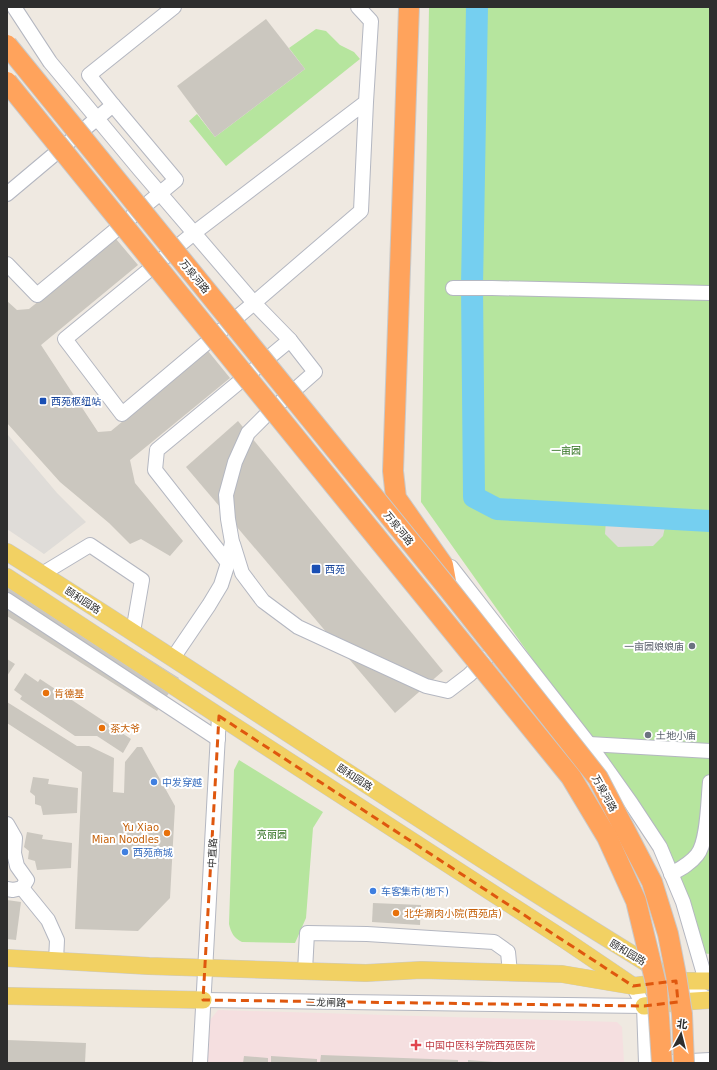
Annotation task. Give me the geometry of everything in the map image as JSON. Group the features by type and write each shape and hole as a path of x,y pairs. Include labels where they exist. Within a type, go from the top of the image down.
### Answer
{"highway":[{"path":"409,7 393,471 396,498 443,565 447,587"},
{"name":"万泉河路","path":"7,45 447,587 598,778 652,882 668,934 682,1014 683,1062"},
{"name":"万泉河路","path":"7,82 571,777 606,837 636,901 657,988 662,1063"}],"main road":[{"name":"颐和园路","path":"7,552 174,658 598,934 676,981"},
{"path":"7,577 219,716 494,893 633,986"},
{"path":"7,958 150,966 366,973 421,970 562,974 633,986 676,981 708,981"},
{"name":"二龙闸路","path":"7,996 204,1000"},
{"path":"644,1006 710,1000"}],"street":[{"path":"14,7 50,62 160,194 254,303 290,340 315,372 248,433 234,462 226,495 232,542 242,573 264,601 298,627 426,686 448,691 469,675 507,638"},
{"path":"7,264 37,295 176,180 89,74 174,7"},
{"path":"358,7 371,21 361,211 122,414 66,339 194,233 366,102"},
{"path":"7,194 113,105"},
{"path":"453,288 710,293"},
{"path":"228,563 155,470 157,450 290,340"},
{"path":"174,658 221,584 228,563 232,542"},
{"path":"42,574 90,545 142,580 132,632"},
{"path":"451,567 589,744 660,847 683,902 708,981"},
{"path":"7,600 218,738"},
{"name":"中直路","path":"204,1000 219,716"},
{"path":"589,744 710,751"},
{"path":"671,874 687,865 697,855 702,847 705,834 710,782"},
{"path":"7,824 15,838 14,853 17,866 27,880 22,888 13,890 7,889"},
{"path":"22,888 48,920 57,940 56,961"},
{"path":"305,971 307,933 367,934 494,942 508,952 510,972"},
{"path":"676,981 683,1062"},
{"path":"676,981 710,1000"},
{"path":"633,986 644,1006 646,1063 710,1060"},
{"path":"200,1063 204,1000"},
{"name":"二龙闸路","path":"204,1000 644,1006"}],"highlighted area":[{"path":"219,716 633,986 676,981 678,1002 644,1006 203,1000"}],"shaded area":[{"path":"8,435 57,493 86,522 44,554 7,529"},
{"path":"606,520 666,523 663,536 653,546 618,547 605,534"},
{"name":"中国中医科学院西苑医院","path":"218,1010 617,1022 622,1027 624,1063 207,1063 210,1020"}],"green space":[{"name":"一亩园","path":"429,7 710,7 710,954 701,953 668,850 421,502"},
{"path":"316,29 326,31 340,45 354,52 360,59 226,166 189,121 197,114 215,137 305,69 289,48"},
{"name":"亮丽园","path":"239,760 323,812 313,828 306,918 295,943 242,942 232,933 229,924 234,770"}],"building":[{"path":"266,19 305,69 215,137 177,86"},
{"name":"西苑枢纽站","path":"116,239 138,265 41,345 98,432 111,431 208,351 230,378 130,460 135,483 183,541 170,556 141,539 130,544 109,523 60,482 7,423 7,301 17,310 29,309"},
{"name":"西苑","path":"238,421 443,671 395,713 186,467"},
{"path":"7,569 179,678 157,711 7,616"},
{"path":"7,659 15,664 7,676"},
{"path":"25,673 38,682 40,679 131,739 123,753 97,736 75,736 20,699 22,696 14,690"},
{"name":"西苑商城","path":"7,702 77,746 89,746 114,758 113,792 124,793 125,762 137,747 142,747 175,806 170,898 138,931 75,929 82,772 7,723"},
{"path":"33,777 49,779 48,784 78,788 77,813 43,815 41,806 35,804 35,796 30,792"},
{"path":"27,832 43,835 42,839 72,843 71,868 37,870 35,861 28,859 29,851 24,847"},
{"path":"7,900 21,902 16,940 7,939"},
{"path":"373,903 421,905 420,925 372,922"},
{"path":"7,1040 86,1043 85,1063 7,1063"},
{"path":"321,1055 458,1060 458,1063 320,1063"},
{"path":"244,1056 268,1058 268,1063 243,1063"},
{"path":"271,1056 317,1059 317,1063 271,1063"},
{"path":"468,1060 494,1062 494,1063 468,1063"}],"waterway":[{"path":"477,7 472,286 474,497 497,509 710,521"}],"place":[{"name":"西苑枢纽站","path":"43,401"},
{"name":"西苑","path":"316,569"},
{"name":"一亩园娘娘庙","path":"692,646"},
{"name":"肯德基","path":"46,693"},
{"name":"茶大爷","path":"102,728"},
{"name":"土地小庙","path":"648,735"},
{"name":"中发穿越","path":"154,782"},
{"name":"Yu Xiao Mian Noodles","path":"167,833"},
{"name":"西苑商城","path":"125,852"},
{"name":"车客集市(地下)","path":"373,891"},
{"name":"北华涮肉小院(西苑店)","path":"396,913"},
{"name":"中国中医科学院西苑医院","path":"416,1045"}]}
